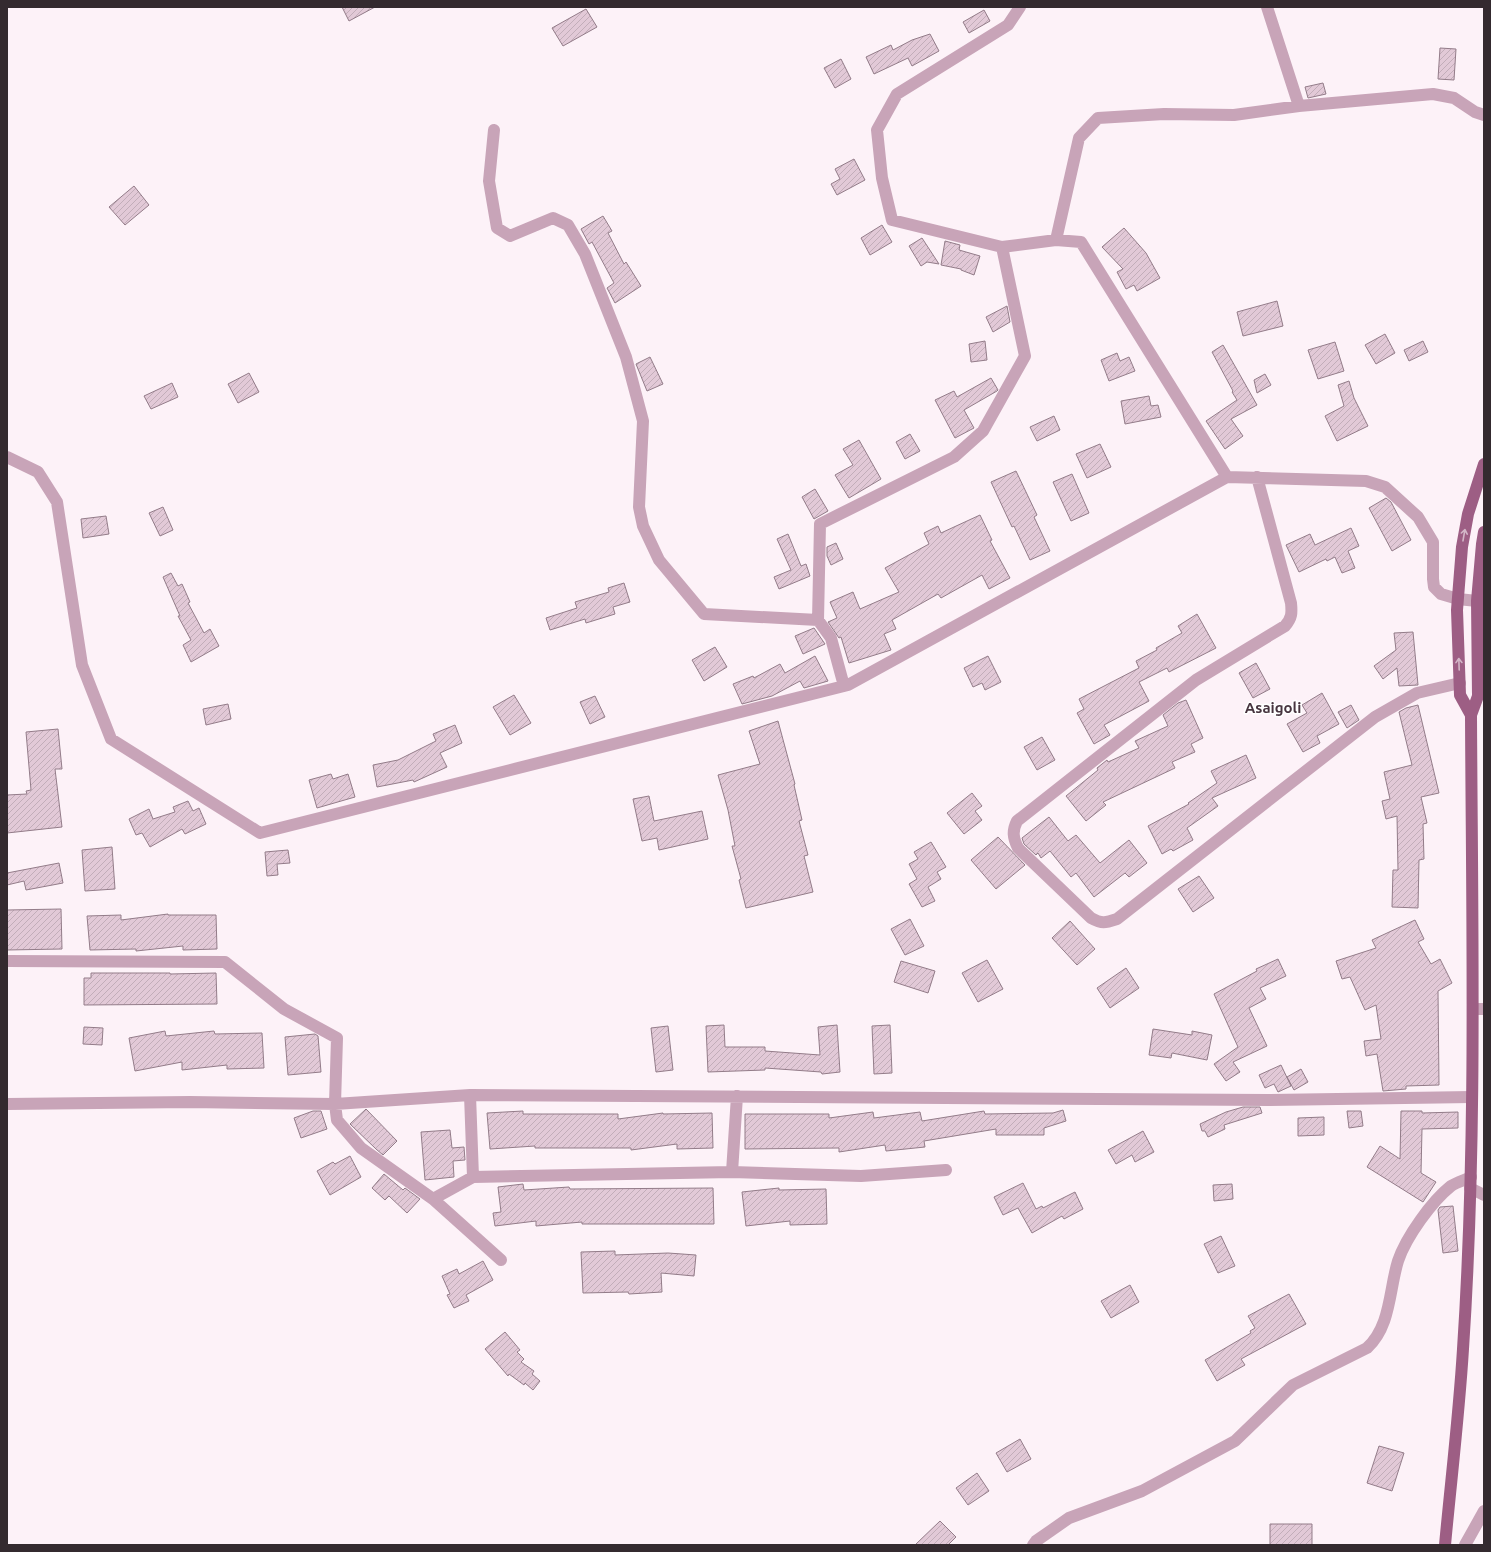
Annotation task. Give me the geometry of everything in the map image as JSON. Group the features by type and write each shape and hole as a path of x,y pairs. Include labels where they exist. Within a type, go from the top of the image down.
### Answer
{"main road":[{"path":"1471,715 1460,695 1458,599 1462,546 1468,514 1484,464"},
{"path":"1445,1545 1463,1350 1472,1097 1479,1009 1471,715 1478,696 1477,601 1484,532"}],"street":[{"path":"1020,7 1008,25 897,94 877,130 882,178 892,220 1002,247 1056,240 1081,242 1227,477"},
{"path":"1267,7 1299,106"},
{"path":"1056,240 1079,138 1098,118 1164,114 1234,115 1299,106 1433,94 1454,98 1475,112 1484,115"},
{"path":"494,130 489,181 497,228 510,236 553,218 568,225 584,254 626,357 643,421 639,507 643,526 659,560 704,614 818,620"},
{"path":"844,686 831,638 818,620 820,524 954,457 982,431 1025,356 1002,247"},
{"path":"7,457 38,472 57,502 82,665 111,739 260,833 848,685 1227,477 1366,481 1385,487 1418,517 1433,542 1434,587 1441,594 1458,599 1477,601"},
{"path":"1257,477 1291,603 1291,620 1285,626 1196,680 1017,821 1013,830 1014,840 1018,848 1091,918 1100,923 1109,922 1117,919 1375,717 1417,693 1460,683"},
{"path":"7,961 225,962 284,1008 337,1038 335,1104 337,1120 361,1148 433,1199 501,1260"},
{"path":"470,1095 473,1178"},
{"path":"7,1104 190,1102 335,1104 470,1095 1268,1100 1472,1097"},
{"path":"732,1172 737,1096"},
{"path":"433,1199 473,1178 732,1172 861,1176 946,1170"},
{"path":"1033,1545 1036,1541 1069,1518 1142,1491 1235,1441 1293,1385 1367,1348 1374,1342 1389,1309 1399,1260 1415,1228 1452,1185 1470,1182 1484,1195"},
{"path":"1465,1545 1484,1512"}],"building":[{"path":"342,7 375,7 349,21"},
{"path":"586,9 597,27 563,46 552,28"},
{"path":"984,10 990,21 969,33 963,22"},
{"path":"930,34 939,51 912,66 908,58 874,74 866,57 891,45 893,50 912,40"},
{"path":"1440,48 1456,49 1454,80 1438,79"},
{"path":"841,59 851,79 835,88 824,68"},
{"path":"1323,83 1326,94 1308,98 1305,87"},
{"path":"854,159 865,180 837,195 831,184 840,179 835,169"},
{"path":"134,186 149,205 125,225 109,207"},
{"path":"603,216 612,231 608,233 624,264 626,262 641,286 615,303 607,288 614,283 592,242 589,244 581,229"},
{"path":"882,225 892,242 870,255 861,238"},
{"path":"1124,228 1146,253 1160,278 1137,291 1134,285 1126,289 1117,272 1123,269 1102,247"},
{"path":"922,238 939,264 927,262 921,266 909,246"},
{"path":"945,241 960,245 959,250 980,256 974,275 961,269 941,265"},
{"path":"1277,301 1283,326 1243,336 1237,312"},
{"path":"1007,306 1010,322 993,332 986,317"},
{"path":"1385,334 1395,353 1376,364 1365,345"},
{"path":"985,341 987,360 971,362 969,344"},
{"path":"1423,341 1428,352 1409,361 1404,350"},
{"path":"1335,342 1344,371 1318,379 1308,350"},
{"path":"1223,345 1257,405 1231,419 1243,436 1225,449 1206,421 1237,400 1212,352"},
{"path":"1117,353 1120,361 1129,357 1135,371 1109,381 1101,360"},
{"path":"650,357 663,384 647,391 636,364"},
{"path":"249,373 259,392 238,403 228,384"},
{"path":"1265,374 1271,385 1257,393 1254,380"},
{"path":"991,378 998,390 964,410 974,428 955,438 935,400 954,391 957,397"},
{"path":"1349,381 1354,398 1368,426 1337,441 1325,416 1344,406 1338,385"},
{"path":"172,383 178,397 151,409 144,396"},
{"path":"1149,396 1151,406 1158,405 1161,417 1125,424 1121,401"},
{"path":"1054,416 1060,430 1037,441 1030,427"},
{"path":"910,434 920,451 905,459 896,442"},
{"path":"859,440 881,479 849,498 835,475 853,465 843,449"},
{"path":"1100,444 1111,467 1087,478 1076,454"},
{"path":"1016,471 1037,515 1034,517 1050,551 1030,560 1014,526 1012,527 991,482"},
{"path":"1072,474 1089,513 1071,521 1053,482"},
{"path":"815,489 828,511 814,519 802,497"},
{"path":"1386,498 1391,502 1411,540 1392,551 1369,508"},
{"path":"163,507 173,530 160,536 149,513"},
{"path":"980,515 992,540 990,541 1010,578 989,589 982,575 941,598 938,594 892,620 896,629 884,634 891,650 849,663 841,637 839,638 828,622 837,618 830,602 853,592 860,609 899,592 885,568 929,544 924,533 938,526 941,533"},
{"path":"106,516 109,534 83,538 81,519"},
{"path":"1351,528 1359,546 1348,551 1355,568 1342,573 1335,557 1327,561 1326,559 1299,572 1286,545 1310,534 1315,545"},
{"path":"788,534 801,566 806,564 810,576 779,589 774,577 791,570 777,539"},
{"path":"836,543 843,559 831,565 827,556 827,547"},
{"path":"171,573 178,586 182,584 190,602 188,603 204,633 210,629 219,646 191,662 183,645 191,640 178,616 180,616 163,577"},
{"path":"624,583 630,602 613,607 615,614 586,623 585,619 550,630 546,618 577,608 575,602 609,592 608,588"},
{"path":"1197,614 1216,648 1169,672 1167,668 1139,682 1149,701 1104,725 1110,735 1094,744 1077,713 1084,709 1079,699 1139,668 1136,661 1157,650 1156,648 1182,633 1178,626"},
{"path":"814,628 825,644 803,654 795,636"},
{"path":"1413,632 1418,685 1399,686 1397,668 1383,679 1374,666 1396,650 1394,633"},
{"path":"715,647 727,667 704,681 692,660"},
{"path":"815,656 828,681 804,688 800,681 772,696 742,704 733,684 753,676 754,678 780,664 785,673"},
{"path":"988,656 1001,682 985,690 982,683 973,687 964,668"},
{"path":"1256,663 1270,689 1253,698 1239,673"},
{"path":"1322,693 1339,724 1317,736 1320,743 1303,752 1287,724 1307,713 1302,705"},
{"path":"514,695 531,723 510,735 493,707"},
{"path":"595,696 605,717 590,724 580,702"},
{"path":"1186,700 1203,738 1191,744 1195,752 1172,762 1175,768 1103,802 1106,805 1086,821 1066,796 1098,770 1097,768 1107,760 1108,762 1139,748 1135,741 1168,726 1163,715 1178,703"},
{"path":"228,704 231,719 206,725 203,709"},
{"path":"1351,705 1359,720 1347,728 1338,712"},
{"path":"1418,705 1439,793 1421,797 1427,823 1423,824 1424,859 1419,860 1418,908 1392,907 1393,870 1398,870 1397,816 1386,819 1382,801 1390,799 1384,772 1412,765 1399,712 1406,708"},
{"path":"778,721 795,784 802,820 799,821 808,855 804,856 813,892 746,908 739,880 741,879 732,846 735,846 728,810 718,775 760,764 749,731"},
{"path":"455,725 462,743 440,753 447,767 414,782 413,780 377,787 373,765 398,760 436,741 433,734"},
{"path":"58,729 62,769 55,769 62,827 7,833 7,795 27,794 26,791 31,790 26,732"},
{"path":"1042,737 1055,760 1037,770 1024,747"},
{"path":"1246,755 1256,778 1212,798 1218,806 1187,828 1193,840 1173,851 1171,849 1162,854 1148,826 1189,804 1188,803 1217,783 1211,771"},
{"path":"331,774 333,779 348,774 355,797 317,808 309,780"},
{"path":"972,793 982,806 975,811 982,820 964,834 947,813"},
{"path":"649,796 654,821 702,811 708,839 659,850 657,838 642,841 633,799"},
{"path":"188,801 193,811 199,808 206,824 185,834 182,829 150,847 142,833 136,835 129,819 149,809 153,819 175,812 173,807"},
{"path":"1049,817 1068,841 1076,835 1100,863 1129,840 1147,863 1129,877 1125,873 1094,897 1076,873 1071,877 1050,851 1041,858 1038,853 1036,855 1024,844 1022,838"},
{"path":"998,837 1025,865 996,889 971,860"},
{"path":"931,842 946,867 937,872 941,879 928,887 935,901 922,907 909,884 917,879 909,864 918,859 914,852"},
{"path":"112,847 115,889 85,891 82,850"},
{"path":"288,850 290,863 277,864 278,875 267,876 265,852"},
{"path":"59,863 63,883 26,890 24,881 7,885 7,873"},
{"path":"1199,876 1214,898 1193,912 1178,889"},
{"path":"61,909 62,949 7,950 7,910"},
{"path":"168,914 216,915 217,949 183,950 183,946 136,951 136,949 90,950 87,916 121,915 121,920"},
{"path":"910,919 924,946 905,955 891,929"},
{"path":"1415,920 1424,939 1418,942 1431,964 1440,959 1452,983 1438,991 1439,1085 1406,1086 1406,1089 1383,1091 1377,1054 1366,1056 1364,1041 1381,1039 1376,1005 1365,1010 1350,977 1342,979 1336,961 1376,948 1372,940"},
{"path":"1070,921 1095,949 1077,965 1052,938"},
{"path":"1278,959 1286,976 1260,988 1266,999 1249,1008 1267,1046 1233,1062 1240,1072 1226,1081 1214,1064 1238,1047 1214,994 1257,971 1256,969"},
{"path":"987,960 1003,989 978,1002 962,973"},
{"path":"901,961 935,971 928,993 894,982"},
{"path":"1126,968 1139,988 1110,1008 1097,988"},
{"path":"91,973 216,973 217,1004 84,1005 84,978 91,978"},
{"path":"724,1025 725,1047 765,1047 765,1051 820,1055 818,1027 837,1025 840,1072 822,1074 821,1072 765,1068 765,1070 708,1072 706,1026"},
{"path":"890,1025 892,1073 874,1074 872,1026"},
{"path":"668,1026 673,1070 656,1072 651,1028"},
{"path":"84,1027 103,1028 102,1045 83,1044"},
{"path":"1153,1029 1192,1035 1192,1031 1212,1035 1207,1060 1172,1053 1171,1058 1149,1055"},
{"path":"165,1031 166,1036 214,1031 215,1034 262,1033 264,1068 227,1069 227,1065 182,1070 182,1062 135,1071 129,1038"},
{"path":"315,1034 318,1036 321,1072 288,1075 285,1037"},
{"path":"1281,1065 1291,1086 1278,1092 1274,1084 1265,1088 1259,1075"},
{"path":"1301,1069 1308,1082 1294,1090 1287,1077"},
{"path":"1243,1107 1260,1107 1262,1113 1224,1125 1225,1129 1208,1137 1205,1131 1202,1131 1200,1124 1226,1112"},
{"path":"366,1109 397,1141 383,1155 350,1124"},
{"path":"1063,1110 1066,1121 1044,1128 1044,1135 996,1135 996,1129 924,1141 925,1147 886,1151 885,1145 839,1152 839,1148 745,1149 745,1114 829,1114 829,1118 873,1112 874,1118 920,1112 922,1121 984,1111 985,1114 1053,1113"},
{"path":"313,1111 321,1111 327,1129 301,1138 294,1118"},
{"path":"523,1111 523,1114 618,1114 618,1119 663,1113 712,1113 713,1148 677,1149 677,1144 631,1150 631,1148 535,1148 535,1146 490,1149 487,1113"},
{"path":"1347,1111 1361,1111 1363,1126 1349,1128"},
{"path":"1401,1111 1422,1111 1422,1113 1458,1112 1458,1128 1422,1129 1421,1173 1436,1182 1423,1202 1367,1167 1380,1146 1400,1159"},
{"path":"1324,1117 1324,1135 1298,1136 1298,1118"},
{"path":"450,1130 452,1148 464,1147 465,1160 453,1161 454,1177 425,1180 421,1132"},
{"path":"1143,1131 1154,1152 1135,1162 1132,1155 1116,1164 1108,1150"},
{"path":"350,1156 361,1177 330,1195 317,1171 333,1162 335,1164"},
{"path":"384,1174 403,1190 405,1188 420,1199 407,1213 389,1196 385,1200 372,1188"},
{"path":"1023,1183 1036,1209 1042,1206 1043,1208 1075,1192 1083,1209 1064,1219 1062,1216 1032,1233 1018,1208 1003,1215 994,1197"},
{"path":"523,1184 524,1190 569,1187 570,1189 713,1188 714,1224 582,1224 582,1222 536,1226 536,1221 495,1226 493,1213 501,1212 498,1187"},
{"path":"1232,1184 1233,1199 1214,1201 1213,1185"},
{"path":"779,1188 779,1190 826,1189 827,1224 790,1225 790,1221 746,1226 742,1192"},
{"path":"1453,1206 1458,1251 1443,1253 1438,1210 1440,1207"},
{"path":"1221,1236 1235,1266 1218,1273 1204,1244"},
{"path":"615,1251 615,1255 668,1253 696,1255 694,1276 661,1273 662,1292 629,1294 628,1292 583,1293 581,1252"},
{"path":"483,1261 493,1280 466,1295 469,1301 454,1308 447,1295 450,1294 442,1276 457,1269 459,1274"},
{"path":"1130,1285 1139,1302 1111,1318 1101,1301"},
{"path":"1289,1294 1306,1324 1241,1359 1245,1365 1217,1381 1205,1360 1251,1333 1250,1331 1255,1328 1248,1316"},
{"path":"505,1332 520,1350 517,1352 524,1359 521,1362 534,1371 532,1374 540,1381 533,1390 525,1383 524,1385 509,1374 508,1376 485,1349"},
{"path":"1020,1439 1031,1459 1007,1472 996,1453"},
{"path":"1379,1446 1404,1453 1392,1491 1367,1483"},
{"path":"977,1473 989,1491 968,1505 956,1488"},
{"path":"940,1521 956,1537 948,1545 915,1545"},
{"path":"1270,1524 1312,1524 1312,1545 1270,1545"}],"district":[{"name":"Asaigoli","path":"1273,708"}]}
